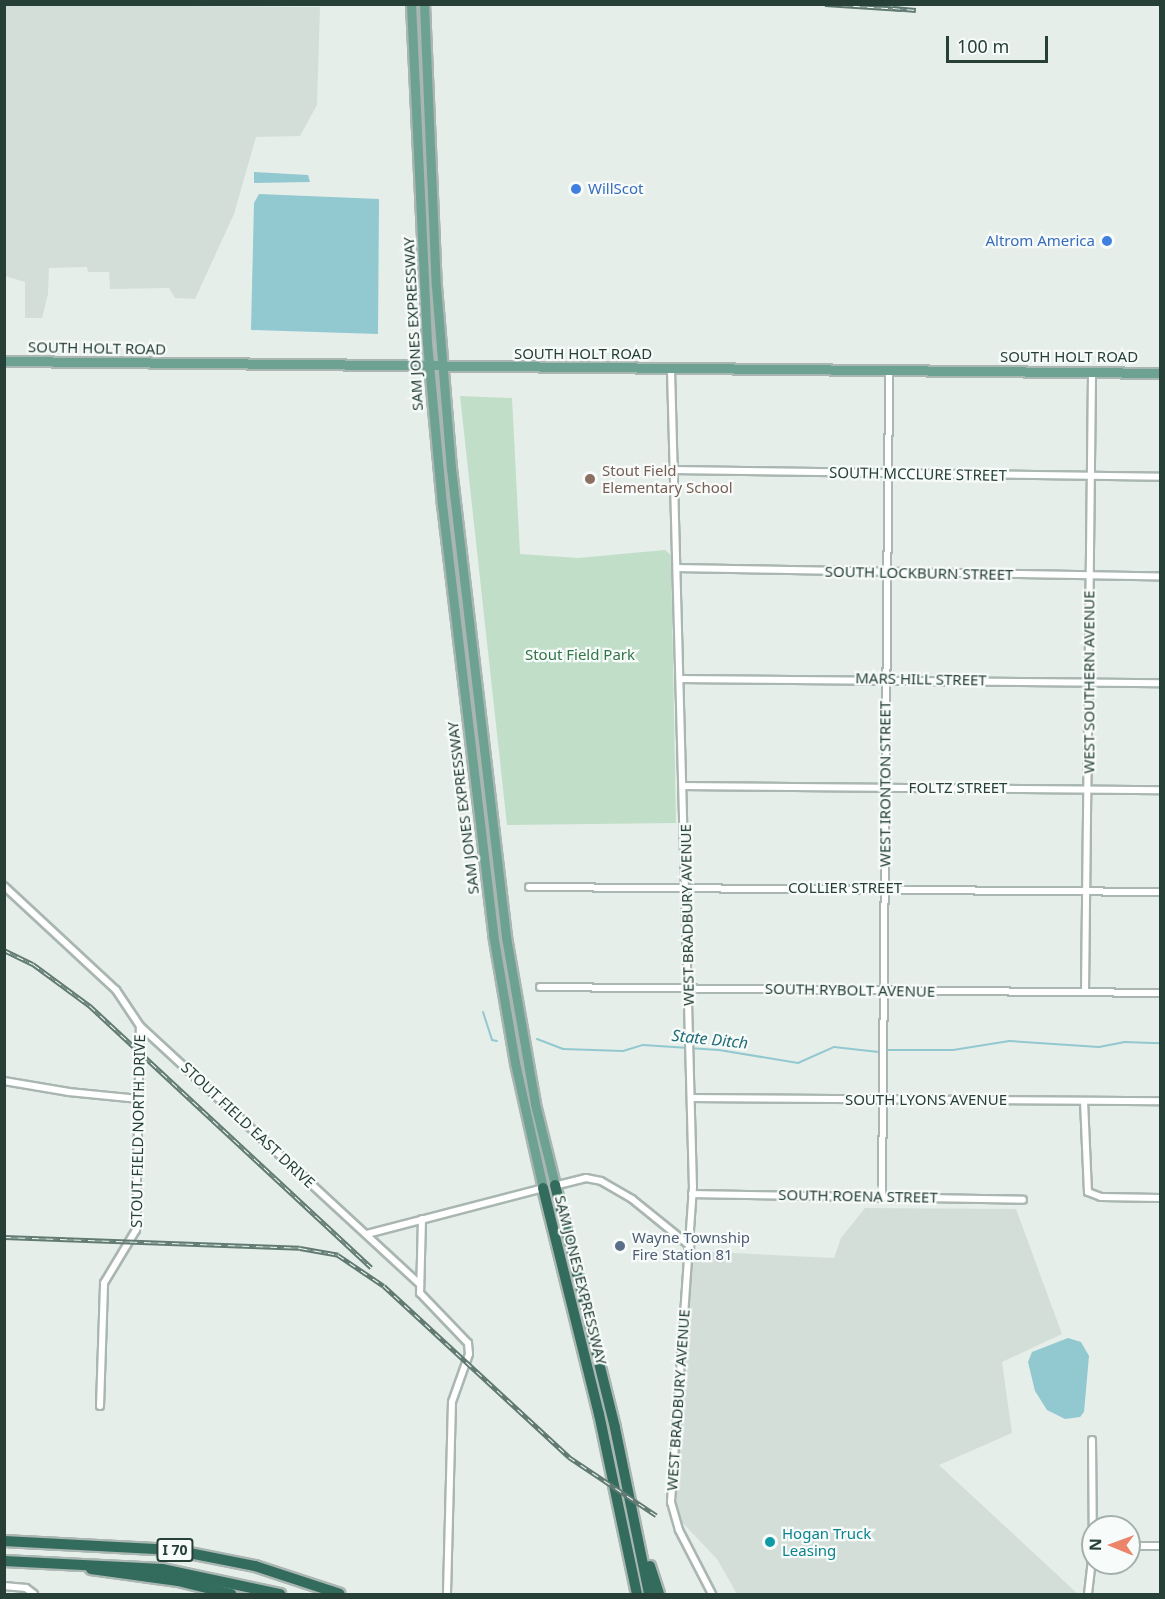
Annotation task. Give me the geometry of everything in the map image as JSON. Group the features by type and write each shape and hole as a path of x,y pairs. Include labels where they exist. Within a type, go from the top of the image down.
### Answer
{"highway":[{"name":"SAM JONES EXPRESSWAY","path":"555,1185 637,1527 649,1594"},
{"name":"SAM JONES EXPRESSWAY","path":"543,1188 599,1414 637,1594"},
{"path":"637,1527 659,1594"},
{"name":"I 70","path":"4,1541 174,1550 255,1566 340,1594"},
{"name":"I 70","path":"4,1561 162,1569 280,1594"},
{"path":"41,1562 164,1579 231,1594"}],"main road":[{"name":"SAM JONES EXPRESSWAY","path":"411,4 429,367 493,934 515,1063 543,1188"},
{"name":"SAM JONES EXPRESSWAY","path":"424,4 442,368 506,937 533,1092 555,1185"},
{"name":"SOUTH HOLT ROAD","path":"4,361 442,368 1161,373"}],"street":[{"name":"WEST BRADBURY AVENUE","path":"671,369 689,988 692,1194 671,1502 679,1530 711,1594"},
{"name":"WEST IRONTON STREET","path":"882,1197 889,371"},
{"name":"WEST SOUTHERN AVENUE","path":"1085,992 1089,892 1092,372"},
{"name":"SOUTH MCCLURE STREET","path":"675,470 1161,477"},
{"name":"SOUTH LOCKBURN STREET","path":"678,568 1161,576"},
{"name":"MARS HILL STREET","path":"681,679 886,678 1161,683"},
{"name":"FOLTZ STREET","path":"683,786 1161,790"},
{"name":"STOUT FIELD EAST DRIVE","path":"4,886 116,990 140,1026 420,1284 426,1301 468,1343 466,1362 452,1402 447,1594"},
{"name":"COLLIER STREET","path":"529,887 885,888 1161,892"},
{"name":"SOUTH RYBOLT AVENUE","path":"540,987 1161,993"},
{"name":"STOUT FIELD NORTH DRIVE","path":"100,1406 104,1283 136,1230 140,1026"},
{"path":"4,1081 69,1092 139,1098"},
{"name":"SOUTH LYONS AVENUE","path":"691,1098 1161,1101"},
{"path":"1084,1101 1088,1192 1101,1197 1161,1198"},
{"path":"367,1234 584,1178 602,1180 637,1203 690,1246"},
{"name":"SOUTH ROENA STREET","path":"692,1194 1023,1200"},
{"path":"420,1284 422,1219"},
{"path":"1092,1440 1093,1515"},
{"path":"1141,1546 1161,1546"},
{"path":"1088,1594 1090,1575"},
{"path":"4,1586 26,1588 34,1594"}],"shaded area":[{"path":"4,5 320,7 317,105 300,136 256,137 234,214 195,299 175,298 169,288 110,289 109,272 88,272 87,267 49,268 48,294 42,318 25,318 25,282 5,276"},
{"path":"865,1208 1016,1209 1062,1334 1002,1362 1012,1433 939,1465 1078,1594 737,1594 717,1559 676,1516 680,1400 694,1251 834,1258 841,1238"}],"green space":[{"name":"Stout Field Park","path":"460,396 512,398 520,554 578,558 665,550 671,555 676,823 507,825"}],"water":[{"path":"254,172 308,175 310,182 254,183"},
{"path":"259,194 379,199 378,334 251,330 254,203"},
{"path":"1068,1338 1081,1342 1089,1356 1084,1412 1080,1417 1065,1419 1047,1410 1035,1391 1028,1362 1032,1352"}],"waterway":[{"name":"State Ditch","path":"483,1012 492,1040 497,1041"},
{"name":"State Ditch","path":"537,1039 563,1049 623,1051 643,1045 719,1050 798,1063 834,1047 879,1052"},
{"name":"State Ditch","path":"888,1050 953,1050 1009,1041 1099,1047 1124,1042 1160,1043"}],"railway":[{"path":"825,4 902,9"},
{"path":"893,8 916,10"},
{"path":"4,950 33,964 90,1006 371,1267"},
{"path":"4,1237 300,1248 338,1255 384,1286 569,1457 656,1515"}],"place":[{"name":"WillScot","path":"576,189"},
{"name":"Altrom America","path":"1107,241"},
{"name":"Stout Field Elementary School","path":"590,479"},
{"name":"Wayne Township Fire Station 81","path":"620,1246"},
{"name":"Hogan Truck Leasing","path":"770,1542"}]}
